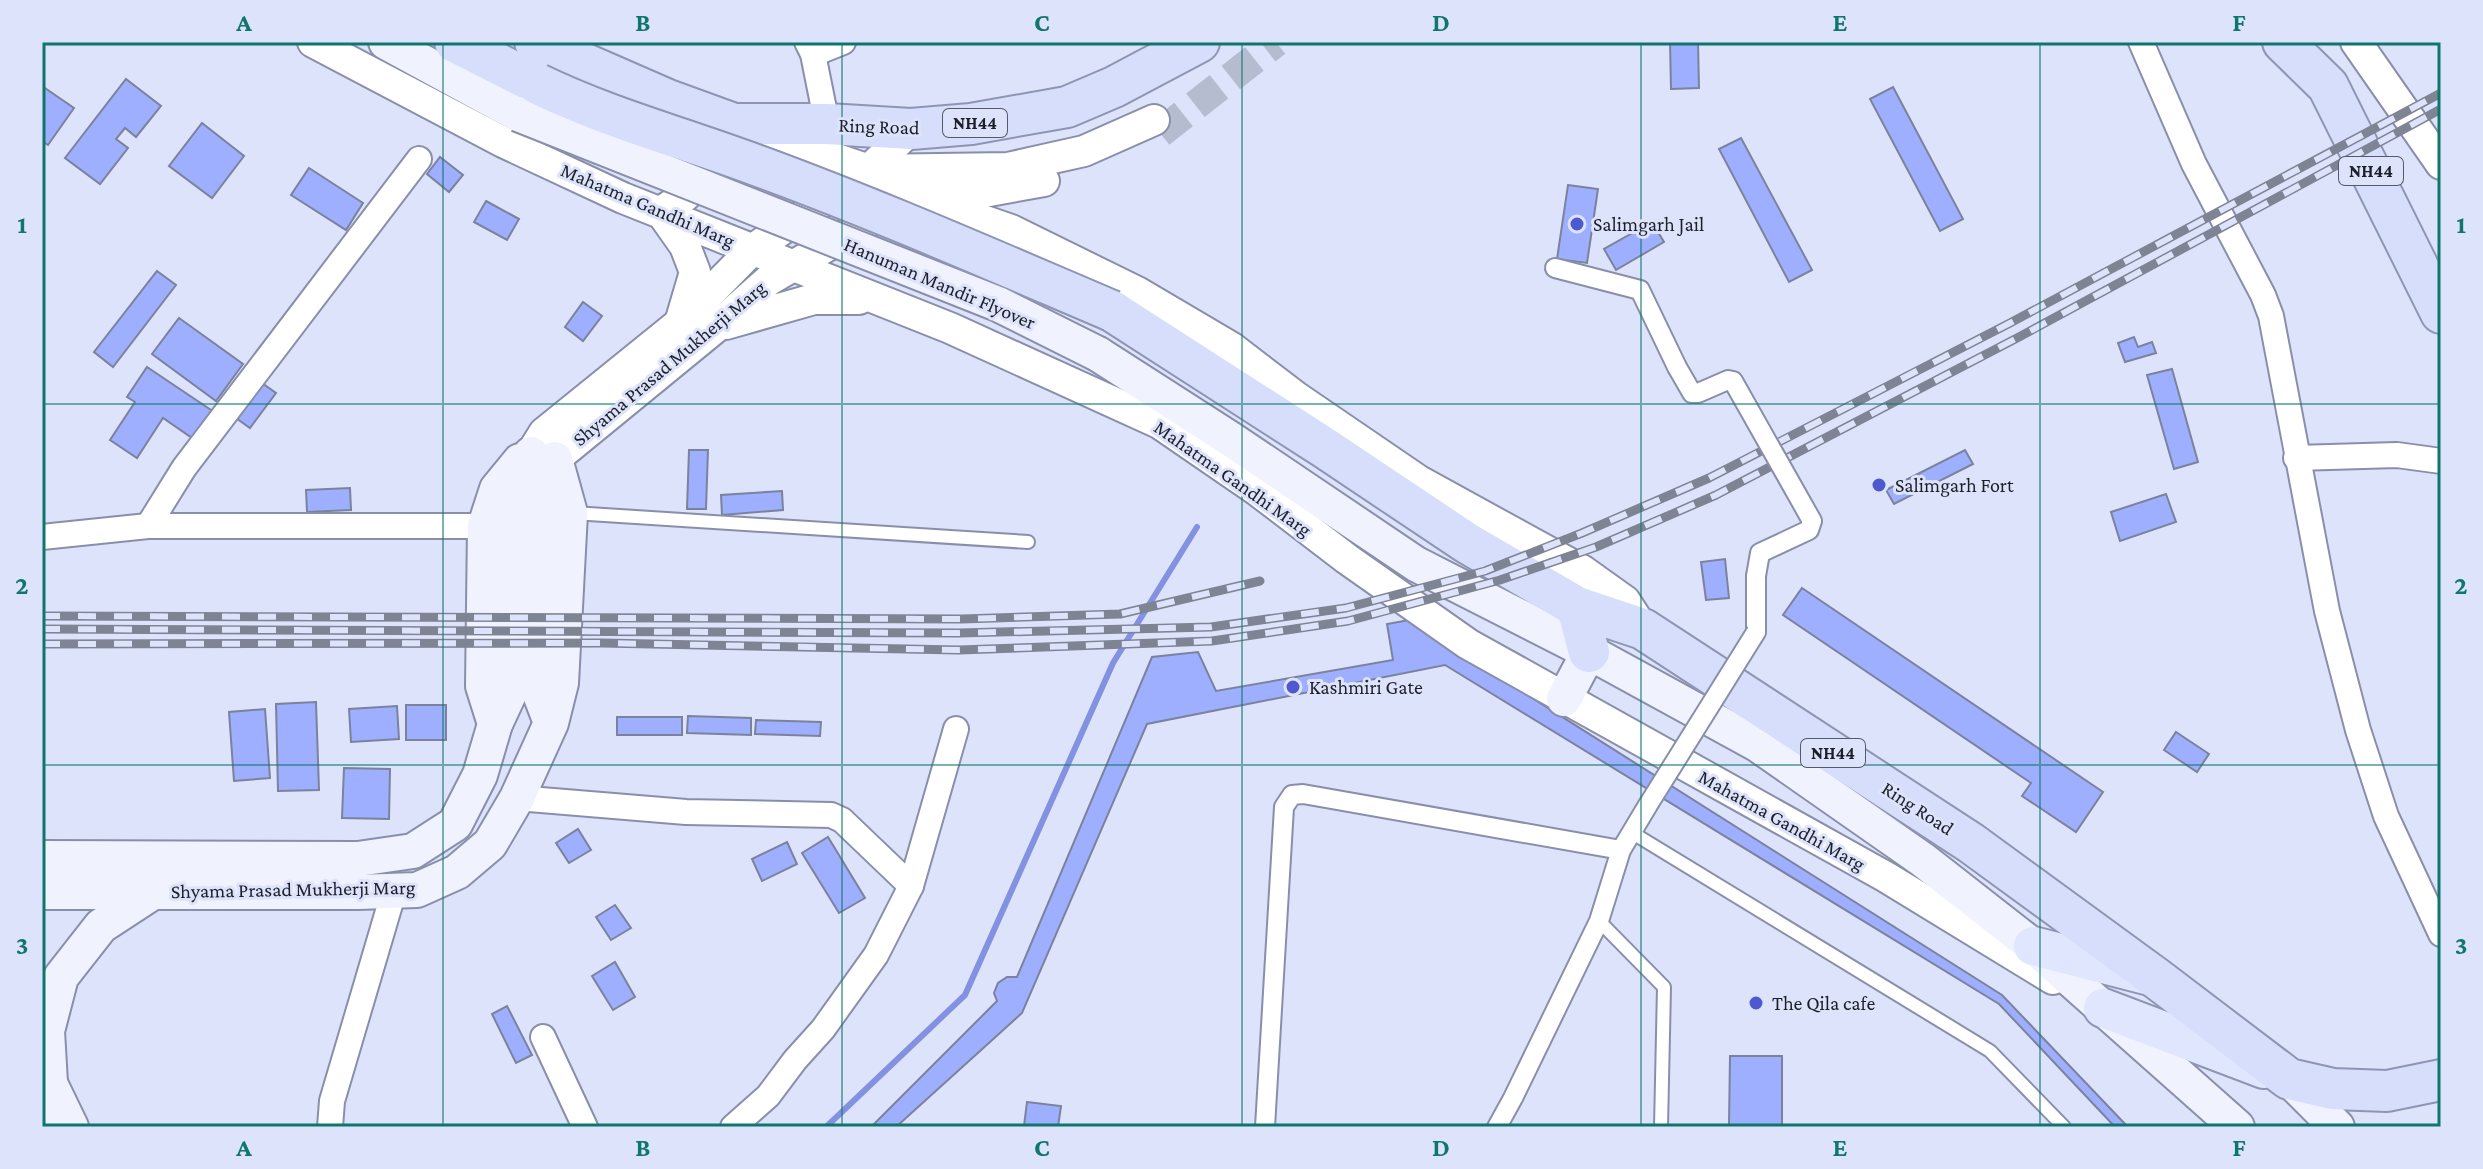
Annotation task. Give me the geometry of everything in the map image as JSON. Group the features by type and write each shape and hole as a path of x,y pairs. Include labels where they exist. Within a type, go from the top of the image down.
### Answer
{"highway":[{"name":"Hanuman Mandir Flyover","path":"455,42 591,109 758,166 947,240 1112,311 1354,467"},
{"path":"535,42 668,100 734,124"},
{"name":"Ring Road","path":"734,124 827,124 911,129 971,124 1067,107 1114,87 1199,42"},
{"name":"NH44","path":"2283,42 2328,86 2441,313"},
{"path":"1354,467 1419,481"},
{"name":"Ring Road","path":"1354,467 1467,543 1577,607 1643,629 1971,843 2289,1079 2333,1089 2387,1091 2441,1080"},
{"path":"1577,607 1589,652"}],"main road":[{"name":"Hanuman Mandir Flyover","path":"386,42 518,114 998,304 1098,354 1416,564 1589,652"},
{"name":"Shyama Prasad Mukherji Marg","path":"42,892 417,890 457,872 490,844 517,798 551,723 561,683 570,513 543,456"},
{"name":"Shyama Prasad Mukherji Marg","path":"495,724 483,686 485,526 497,489 518,462 543,456"},
{"name":"Shyama Prasad Mukherji Marg","path":"543,456 538,575 538,689 551,723"},
{"name":"Shyama Prasad Mukherji Marg","path":"42,858 358,859 413,851 455,824 480,775 495,724 509,694 513,529 543,456"},
{"path":"1564,699 1589,652"},
{"name":"Mahatma Gandhi Marg","path":"1589,652 1757,744 1923,860 2033,946 2237,1127"},
{"path":"42,846 85,858"},
{"path":"71,1127 46,1075 47,1031 61,977 101,926 153,892"},
{"path":"2033,946 2156,978"},
{"path":"2103,1008 2289,1079 2337,1127"}],"street":[{"name":"Mahatma Gandhi Marg","path":"313,42 503,142 623,198 950,328 1159,423 1468,644 1886,877 2103,1008"},
{"path":"827,124 810,48 843,42"},
{"path":"2141,42 2194,164 2271,316 2327,611 2358,730 2386,816 2441,934"},
{"path":"2356,42 2441,164"},
{"path":"680,323 695,272 685,246 661,212 685,196 710,171 734,124 869,170 907,194 1011,230 1137,292 1232,348 1296,397 1419,481 1583,571 1625,601 1643,629"},
{"path":"869,170 1008,168 1084,151 1157,126 1118,156 1068,176 978,193 907,194"},
{"name":"Shyama Prasad Mukherji Marg","path":"543,456 544,433 680,323 752,250 869,170 911,129"},
{"path":"148,526 193,455 419,159"},
{"name":"Shyama Prasad Mukherji Marg","path":"543,456 715,328 769,280 868,222 907,194"},
{"path":"1497,1127 1599,921 1621,850 1756,632 1756,576 1760,553 1809,530 1812,521 1733,381 1692,393 1640,290 1555,268"},
{"path":"715,328 756,313 814,299 873,299"},
{"path":"2296,458 2397,455 2441,461"},
{"path":"42,537 148,526 485,526"},
{"path":"733,1127 768,1096 823,1029 876,955 911,886 956,729"},
{"path":"1265,1127 1284,807 1292,795 1303,794 1621,850"},
{"path":"517,798 686,812 831,815 842,820 911,886"},
{"path":"330,1127 332,1101 394,891"},
{"path":"543,1037 585,1127"}],"lane":[{"path":"570,513 1028,542"},
{"path":"1631,832 1990,1051 2064,1127"},
{"path":"1599,921 1664,987 1661,1127"}],"building":[{"path":"1670,42 1698,42 1699,88 1671,89"},
{"path":"126,79 161,106 136,137 125,128 116,139 128,148 100,184 65,158"},
{"path":"42,86 74,108 48,145 42,141"},
{"path":"1893,87 1963,219 1940,231 1870,99"},
{"path":"202,123 244,156 212,198 169,166"},
{"path":"1741,138 1812,270 1789,282 1719,149"},
{"path":"440,157 463,175 449,192 427,174"},
{"path":"309,168 363,203 346,230 291,195"},
{"name":"Salimgarh Jail","path":"1568,185 1598,189 1587,263 1557,259"},
{"path":"486,201 519,219 507,240 474,222"},
{"path":"1652,222 1664,242 1616,270 1604,249"},
{"path":"157,271 176,285 113,367 94,352"},
{"path":"583,302 602,316 583,341 565,327"},
{"path":"179,318 243,364 216,401 152,354"},
{"path":"2134,337 2138,347 2152,342 2156,353 2125,362 2118,343"},
{"path":"147,367 214,412 195,440 163,418 137,458 110,440 135,402 127,397"},
{"path":"2172,369 2198,462 2174,469 2147,375"},
{"path":"255,378 276,393 250,428 229,413"},
{"path":"689,450 708,450 706,509 687,509"},
{"path":"1965,450 1973,464 1894,504 1886,490"},
{"path":"350,488 351,510 307,512 306,490"},
{"path":"782,491 783,510 722,515 721,495"},
{"path":"2166,494 2176,522 2120,541 2111,512"},
{"path":"1725,559 1729,598 1706,600 1701,562"},
{"path":"1802,588 2103,792 2076,832 2022,796 2031,783 1783,615"},
{"path":"1409,620 2002,995 2128,1127 2115,1127 1999,1004 1445,665 1147,724 1022,1013 896,1127 871,1127 997,1001 994,993 998,983 1007,977 1017,977 1152,657 1198,652 1216,691 1393,660 1387,624"},
{"path":"316,702 319,790 278,791 276,704"},
{"path":"406,705 446,705 446,740 406,740"},
{"path":"397,706 399,739 351,742 349,709"},
{"path":"265,709 270,778 234,781 229,712"},
{"path":"688,716 751,718 751,735 687,733"},
{"path":"617,717 682,717 682,735 617,735"},
{"path":"756,720 821,722 820,736 755,734"},
{"path":"2176,732 2209,754 2197,772 2164,750"},
{"path":"344,768 390,769 389,819 342,818"},
{"path":"578,829 591,850 569,863 556,843"},
{"path":"828,837 865,898 839,913 802,853"},
{"path":"787,842 797,864 762,881 752,859"},
{"path":"615,905 631,928 611,940 596,917"},
{"path":"615,962 635,997 613,1010 592,976"},
{"path":"507,1006 532,1055 516,1063 492,1014"},
{"path":"1730,1056 1782,1056 1782,1127 1699,1127 1729,1125"},
{"path":"1027,1102 1061,1106 1058,1127 1024,1126"}],"waterway":[{"path":"826,1127 965,995 1113,663 1197,527"}],"tunnel":[{"path":"1160,133 1276,42"}],"railway":[{"path":"42,629 959,633 1211,627 1346,608 1485,571 1709,478 2010,323 2441,93"},
{"path":"42,644 602,643 959,650 1212,641 1348,621 1500,580 1596,547 1716,495 2019,337 2441,109"},
{"path":"42,616 962,619 1120,614 1260,581"}],"place":[{"name":"Salimgarh Jail","path":"1577,224"},
{"name":"Salimgarh Fort","path":"1879,485"},
{"name":"Kashmiri Gate","path":"1293,687"},
{"name":"The Qila cafe","path":"1756,1003"}]}
